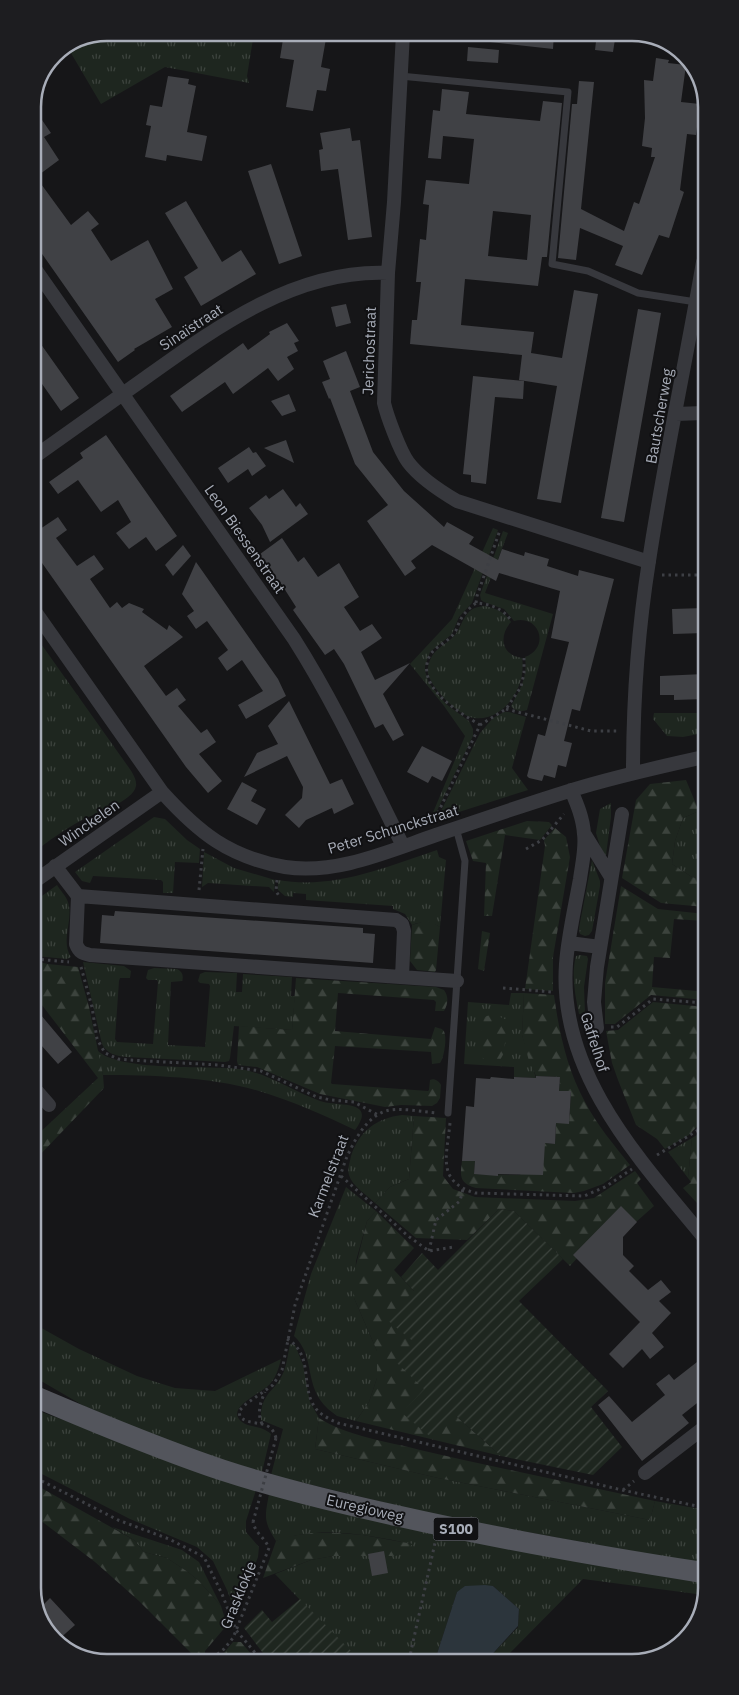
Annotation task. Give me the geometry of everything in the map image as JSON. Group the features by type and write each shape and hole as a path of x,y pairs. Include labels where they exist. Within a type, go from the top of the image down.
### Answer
{"main road":[{"name":"Euregioweg","path":"41,1399 122,1433 225,1471 336,1502 439,1525 597,1556 698,1572"}],"street":[{"name":"Jerichostraat","path":"402,41 394,202 388,273 384,403 387,415 407,461 449,496 474,507 648,568"},
{"name":"Sinaïstraat","path":"41,452 203,337 260,304 287,292 324,280 368,272 388,273"},
{"name":"Leon Biessenstraat","path":"41,277 294,639 319,678 342,720 402,846"},
{"name":"Bautscherweg","path":"633,773 633,731 648,568 698,291"},
{"path":"676,414 698,413"},
{"name":"Peter Schunckstraat","path":"41,620 162,792 186,817 204,834 223,846 277,865 314,868 340,865 456,828 573,795 633,773 698,758"},
{"name":"Winckelen","path":"41,875 162,792"},
{"name":"Gaffelhof","path":"573,795 581,816 584,835 583,858 566,964 566,993 570,1025 589,1080 604,1106 642,1162 698,1230"},
{"path":"597,1028 594,1002 600,947 622,814"},
{"path":"584,835 611,877"},
{"path":"55,866 78,896 76,944 78,951 81,953 457,981"},
{"path":"78,896 396,920 402,924 404,931 402,977"},
{"path":"569,943 600,947"},
{"path":"41,1096 49,1105"},
{"path":"645,1473 698,1432"}],"lane":[{"path":"400,76 568,92 552,264 588,271 638,293 696,302"},
{"path":"448,1113 465,861 456,828"}],"path":[{"path":"480,725 446,702 431,684 427,671 429,657 455,633 462,616 476,603 505,517"},
{"path":"648,568 698,574"},
{"path":"476,603 499,608 509,616 512,622"},
{"path":"438,834 435,820 480,725 506,709 521,688 524,658"},
{"path":"506,709 591,731 633,731"},
{"path":"526,849 542,840 573,795"},
{"path":"198,905 204,834"},
{"path":"277,865 276,891 288,911"},
{"path":"41,960 71,962"},
{"path":"80,962 92,1007 97,1039 105,1054 118,1059 218,1065 261,1071 317,1097 354,1102 378,1115 385,1111 393,1110 448,1113 450,1118 447,1163 449,1175 463,1189 475,1193 584,1196 605,1187 642,1162 667,1151 698,1131"},
{"path":"503,988 566,993"},
{"path":"597,1028 617,1027 653,999 698,1002"},
{"name":"Karmelstraat","path":"266,1555 269,1548 254,1528 253,1522 276,1438 272,1428 267,1425 246,1421 240,1417 239,1411 246,1404 266,1392 273,1385 282,1370 295,1305 354,1139 378,1115"},
{"path":"341,1176 408,1236 429,1251 454,1247"},
{"path":"429,1251 436,1220 460,1201 463,1189"},
{"path":"288,1339 301,1352 315,1408 338,1423 698,1506"},
{"path":"262,1424 259,1418 259,1410 266,1392"},
{"path":"41,1481 118,1520 169,1539 204,1557 222,1594 236,1630 256,1654"},
{"path":"410,1654 439,1525"},
{"name":"Grasklokje","path":"217,1654 233,1638 266,1555"}],"green space":[{"path":"107,41 253,41 247,76 249,83 165,67 101,104 71,53 82,46"},
{"path":"493,528 498,530 472,603 459,617 452,634 430,652 425,666 429,683 446,704 469,721 473,729 473,736 432,821 419,825 409,820 432,815 465,736 444,706 410,664 452,619"},
{"path":"503,531 508,533 485,593 553,614 527,710 523,711 516,710 511,706 524,677 525,657 538,646 539,633 530,622 523,620 514,621 504,609 484,602 481,600 480,595"},
{"path":"485,606 500,611 511,622 504,633 504,644 510,654 522,658 523,668 521,679 512,700 495,714 485,718 474,718 461,712 440,694 428,674 428,669 432,656 456,633 467,613 477,607"},
{"path":"41,644 135,777 136,783 133,792 121,802 82,820 41,848"},
{"path":"504,712 526,717 512,768 528,790 437,819 480,733 493,718"},
{"path":"654,713 698,713 698,734 683,737 667,736 653,719"},
{"path":"686,780 698,809 698,811 683,818 675,841 672,864 692,877 698,878 698,906 661,903 622,878 636,800 650,784"},
{"path":"611,803 606,855 603,856 596,833 600,809"},
{"path":"698,811 698,878 692,877 672,864 675,841 683,818"},
{"path":"154,817 165,819 187,840 200,849 199,863 175,862 173,893 163,893 163,882 161,880 93,876 90,883 82,881 75,872"},
{"path":"527,821 549,822 552,825 540,840 505,835 492,916 484,916 486,863 473,861 466,841"},
{"path":"555,828 566,837 570,857 553,957 553,991 525,989 545,846 544,840"},
{"path":"437,850 439,857 446,860 440,927 426,922 412,925 405,914 393,909 393,906 306,900 306,894 293,893 293,897 285,896 278,890 278,880 319,882 339,879 379,870"},
{"path":"204,852 234,868 275,880 274,892 269,887 208,883 202,887"},
{"path":"592,860 600,886 592,931 589,935 585,936 580,934 579,928"},
{"path":"57,885 67,900 69,916 67,944 71,957 67,959 41,957 41,897"},
{"path":"621,886 658,909 698,913 698,921 674,919 670,958 654,957 652,987 697,991 698,988 698,999 651,995 615,1024 605,1024 605,983"},
{"path":"425,921 440,927 435,972 417,970 410,961 412,925"},
{"path":"482,931 490,933 484,971 478,969"},
{"path":"576,956 587,956 588,959 584,987 585,1013 579,1014 574,970"},
{"path":"41,962 78,967 89,1007 104,1088 41,1154 41,1131 98,1078 41,1004"},
{"path":"83,962 124,966 131,971 130,978 120,978 119,981 115,1039 117,1042 153,1044 158,982 157,980 148,980 146,978 148,970 154,968 177,969 183,976 182,981 171,982 168,1045 205,1047 210,986 198,981 200,974 205,972 237,973 236,992 242,992 243,974 292,977 291,996 295,996 292,1030 234,1026 230,1058 229,1061 225,1062 116,1055 106,1050 102,1044"},
{"path":"296,978 436,987 444,990 447,995 447,1001 444,1011 435,1011 436,1002 434,1000 338,993 335,1031 431,1039 435,1027 443,1030 445,1041 440,1063 432,1064 431,1052 335,1046 331,1083 428,1091 430,1080 432,1079 438,1081 441,1085 440,1098 437,1103 432,1106 401,1105 385,1107 320,1094 257,1067 238,1065 239,1026 292,1030"},
{"path":"511,993 524,993 522,1035 536,1078 514,1077 514,1067 464,1064 468,1002 509,1005"},
{"path":"524,993 554,995 558,1023 573,1077 600,1127 630,1165 603,1184 584,1191 574,1193 476,1188 466,1184 461,1175 462,1161 475,1161 474,1174 520,1175 545,1143 555,1144 556,1123 569,1123 571,1092 559,1091 560,1077 536,1076 529,1061 522,1035"},
{"path":"653,1002 698,1006 698,1125 689,1135 665,1149 657,1139 636,1125 618,1080 612,1063 606,1031 618,1030"},
{"path":"493,1014 507,1020 504,1053 500,1060 487,1061 478,1055 484,1017"},
{"path":"97,1050 108,1057 143,1065 225,1068 250,1071 320,1101 353,1106 362,1113 361,1120 355,1130 284,1099 241,1086 162,1076 103,1075"},
{"path":"402,1115 414,1116 409,1179 390,1187 375,1203 356,1187 351,1179 348,1170 351,1156 359,1139 370,1127 385,1119"},
{"path":"414,1116 446,1118 443,1176 453,1189 475,1197 575,1201 594,1198 635,1171 641,1179 637,1183 654,1206 636,1222 622,1208 570,1266 514,1211 499,1209 467,1240 416,1238 375,1203 390,1187 409,1179"},
{"path":"698,1134 697,1203 683,1188 691,1182 688,1178 692,1138"},
{"path":"692,1138 688,1178 668,1152"},
{"path":"346,1187 376,1211 367,1221 356,1261 354,1298 377,1351 377,1378 369,1402 356,1421 337,1416 320,1400 315,1391 305,1353 301,1344 294,1336 311,1274"},
{"path":"499,1209 514,1211 563,1259 519,1301 608,1391 591,1407 622,1447 593,1475 501,1456 456,1416 432,1438 402,1413 424,1389 397,1363 415,1343 386,1319 414,1291 401,1277 422,1253 438,1270"},
{"path":"376,1211 414,1248 394,1270 414,1291 415,1343 456,1416 501,1456 356,1421 369,1402 377,1378 377,1351 354,1298 352,1281 367,1221"},
{"path":"41,1328 79,1349 137,1376 175,1388 215,1391 281,1359 277,1372 270,1384 241,1406 238,1412 238,1417 242,1422 263,1429 271,1434 262,1472 182,1447 84,1406 41,1381"},
{"path":"290,1344 295,1345 303,1365 310,1402 319,1418 315,1449 438,1478 650,1520 655,1501 698,1509 698,1564 440,1516 271,1475 283,1429 261,1420 261,1411 266,1398 281,1378"},
{"path":"41,1412 256,1490 246,1521 246,1532 259,1547 258,1557 236,1613 213,1561 197,1547 130,1519 41,1474"},
{"path":"319,1418 343,1430 368,1438 655,1501 650,1520 438,1478 315,1449"},
{"path":"41,1488 134,1540 144,1552 167,1558 188,1572 199,1581 221,1606 227,1625 205,1651 205,1654 192,1654 139,1601 95,1562 41,1521"},
{"path":"269,1494 698,1581 697,1594 583,1579 509,1654 493,1654 518,1627 519,1609 493,1586 469,1586 457,1592 437,1654 352,1654 275,1574 311,1560 333,1556 395,1556 412,1544 379,1537 344,1533 310,1533 276,1541 267,1523"},
{"path":"112,1527 182,1550 199,1562 221,1606 199,1581 188,1572 167,1558 144,1552 134,1540"},
{"path":"311,1533 363,1535 413,1544 396,1556 333,1556 311,1560 263,1578 276,1541 285,1537"},
{"path":"300,1599 354,1654 264,1654 244,1628 262,1610 272,1622"},
{"path":"233,1642 241,1642 251,1654 223,1654"}],"shaded area":[{"path":"465,1586 493,1586 519,1609 518,1626 492,1654 437,1654 457,1592"}],"building":[{"path":"283,41 326,41 321,67 330,69 326,91 317,90 313,111 286,107 294,60 280,58"},
{"path":"490,41 554,41 553,49"},
{"path":"596,41 615,41 613,52 595,50"},
{"path":"468,47 499,50 498,63 467,61"},
{"path":"656,58 669,60 668,63 683,65 686,68 681,102 698,104 698,107 696,135 687,134 680,190 684,192 669,238 659,235 642,275 615,265 623,246 580,228 576,260 558,258 572,104 577,104 579,81 594,82 581,209 624,231 634,202 639,204 655,157 651,157 652,148 642,146 645,118 644,80 653,81"},
{"path":"168,76 189,79 188,84 196,86 187,132 207,136 202,161 167,155 166,161 145,157 151,126 146,125 150,105 162,107"},
{"path":"442,89 469,92 466,114 540,121 543,101 562,103 547,257 542,257 538,286 465,279 461,325 534,332 531,353 562,358 574,290 598,294 561,503 537,499 557,386 519,380 522,355 410,344 412,320 417,320 421,282 416,282 420,239 426,240 429,205 423,204 426,180 469,184 474,139 443,136 441,159 428,158 433,110 440,111","holes":["493,211 531,215 527,260 488,256"]},
{"path":"41,121 51,133 44,137 59,160 41,173"},
{"path":"350,128 352,141 360,140 372,237 348,240 338,169 321,171 319,150 323,149 320,133"},
{"path":"271,164 302,256 279,264 248,171"},
{"path":"41,184 71,225 88,211 99,224 91,230 111,261 148,240 173,289 155,299 172,327 134,349 118,362 41,252"},
{"path":"186,201 222,262 241,250 256,274 201,306 184,277 198,268 165,213"},
{"path":"346,304 351,323 336,327 331,307"},
{"path":"638,309 661,313 624,522 601,518"},
{"path":"287,323 299,341 294,343 298,351 287,357 294,369 278,381 268,368 233,394 225,382 182,412 170,396 243,343 248,350 270,334 269,332"},
{"path":"41,344 79,398 61,411 41,382"},
{"path":"346,351 360,387 350,391 373,452 404,491 444,527 447,522 474,537 469,544 498,560 502,549 524,556 525,552 549,559 547,566 578,576 579,570 614,579 580,711 572,709 564,741 572,743 566,767 558,765 555,778 544,775 542,781 527,776 538,734 545,736 569,642 551,638 560,591 499,573 496,581 432,545 411,561 416,568 405,576 367,521 388,505 355,464 322,382 330,379 323,361"},
{"path":"473,376 524,381 523,399 495,397 486,484 471,482 471,475 463,474"},
{"path":"289,394 296,411 282,416 271,401"},
{"path":"106,435 177,536 156,551 146,537 129,549 116,533 131,522 118,500 101,512 78,480 58,494 49,482 83,458 80,453"},
{"path":"286,440 294,463 264,448"},
{"path":"249,447 253,453 256,452 266,466 252,476 248,469 228,483 218,468"},
{"path":"283,489 296,507 300,503 308,514 270,542 262,525 249,508 266,495 269,499"},
{"path":"58,517 67,530 56,538 77,566 94,555 104,569 90,579 110,608 117,602 122,608 129,603 144,609 142,612 167,630 169,625 183,637 144,666 166,696 177,688 186,700 178,706 201,733 207,729 216,742 199,754 222,781 208,793 186,767 41,562 41,528"},
{"path":"282,538 298,562 304,557 318,577 339,563 359,597 344,607 360,631 372,624 382,638 361,652 375,680 410,663 383,694 404,735 393,741 383,724 375,728 344,664 334,649 325,655 293,610 296,607 280,582 276,585 256,557"},
{"path":"183,545 191,556 173,576 165,565"},
{"path":"196,562 278,679 286,696 246,719 238,705 263,691 242,660 227,671 218,658 228,650 218,636 207,621 196,629 187,616 194,611 182,594"},
{"path":"698,608 698,633 673,634 672,609"},
{"path":"698,674 698,699 674,700 674,695 660,695 660,676"},
{"path":"289,701 330,784 342,779 354,804 334,814 332,808 306,820 299,828 285,815 302,798 303,787 287,756 244,777 257,753 278,744 268,726"},
{"path":"422,746 452,761 442,781 432,776 428,783 407,772"},
{"path":"242,782 257,790 251,801 266,809 257,825 227,809"},
{"path":"115,911 363,928 363,933 375,934 373,963 100,943 102,915 114,916"},
{"path":"41,1015 72,1052 58,1064 41,1045"},
{"path":"536,1076 560,1077 559,1091 571,1091 569,1124 556,1123 555,1144 545,1143 543,1175 498,1174 498,1176 474,1174 475,1161 462,1161 466,1106 474,1107 476,1078 514,1079 514,1077 536,1078"},
{"path":"621,1206 637,1222 623,1237 623,1255 634,1266 629,1271 648,1290 661,1280 671,1292 659,1301 671,1313 652,1333 664,1347 650,1359 642,1349 623,1368 609,1354 640,1322 573,1255"},
{"path":"698,1361 698,1402 682,1415 689,1423 642,1461 598,1405 609,1396 632,1422 665,1395 656,1384 669,1374 674,1380"},
{"path":"384,1551 388,1573 372,1576 368,1554"},
{"path":"50,1598 75,1625 62,1636 50,1621 44,1604"}]}
